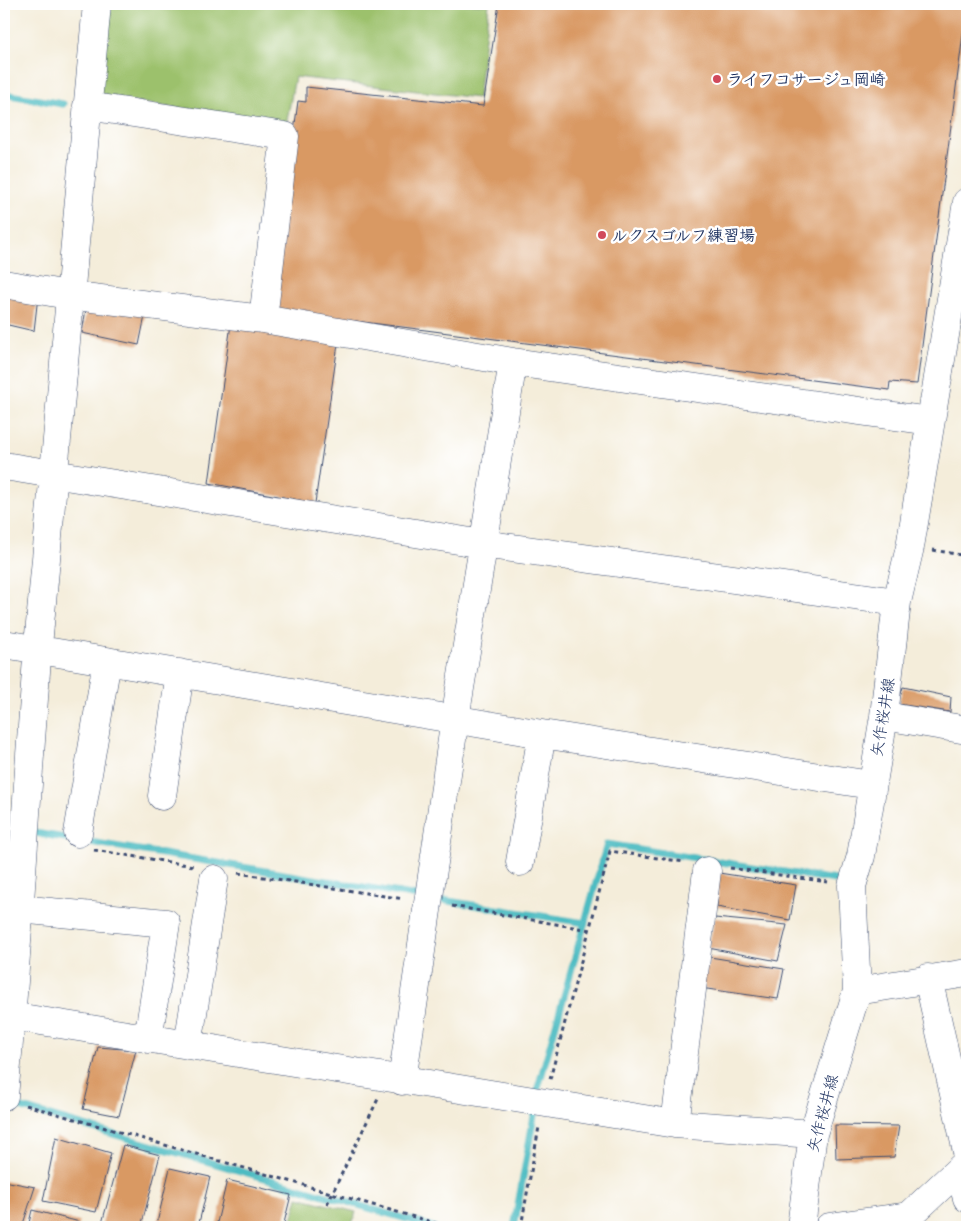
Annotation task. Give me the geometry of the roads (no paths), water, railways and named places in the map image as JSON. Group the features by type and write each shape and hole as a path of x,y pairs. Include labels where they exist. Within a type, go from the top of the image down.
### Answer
{"street":[{"path":"13,1100 8,1015 19,909 14,838 38,649 68,295 97,4"},
{"path":"87,106 285,136 263,319"},
{"name":"矢作桜井線","path":"807,1226 813,1134 857,991 852,886 861,856 871,785 884,716 897,602 910,547 967,202"},
{"path":"4,284 68,295 263,319 513,362 930,421"},
{"path":"395,1080 428,902 455,719 513,362"},
{"path":"4,466 483,544 897,602"},
{"path":"4,644 542,734 871,785"},
{"path":"78,833 106,661"},
{"path":"162,796 180,673"},
{"path":"884,716 967,730"},
{"path":"520,862 542,734"},
{"path":"676,1124 707,871"},
{"path":"188,1045 214,879"},
{"path":"19,909 166,923 148,1039"},
{"path":"857,991 967,973"},
{"path":"928,978 964,1161 967,1198"},
{"path":"8,1015 395,1080 676,1124 813,1134"},
{"path":"829,1227 909,1216 964,1161"}],"waterway":[{"path":"4,94 63,104"},
{"path":"35,833 424,897"},
{"path":"536,1095 607,844 842,881"},
{"path":"436,899 585,923"},
{"path":"9,1104 434,1227"},
{"path":"514,1227 535,1110"}],"place":[{"name":"ライフコサージュ岡崎","path":"717,79"},
{"name":"ルクスゴルフ練習場","path":"602,235"}]}
